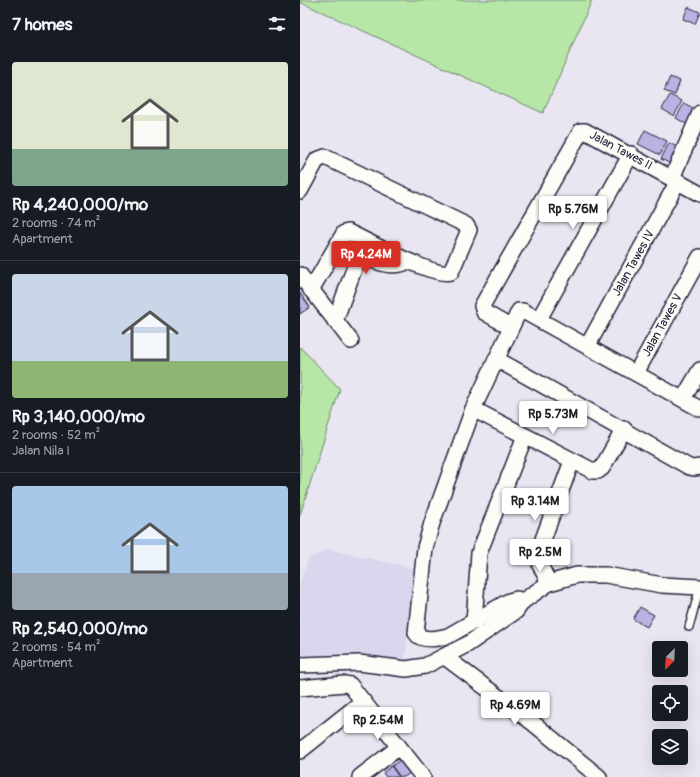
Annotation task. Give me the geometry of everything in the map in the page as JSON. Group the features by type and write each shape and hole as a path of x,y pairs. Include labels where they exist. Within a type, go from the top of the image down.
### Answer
{"street":[{"name":"Jalan Tawes IV","path":"588,345 675,180 700,113"},
{"name":"Jalan Tawes II","path":"510,327 484,312 482,306 581,131 585,131 631,154 700,194"},
{"path":"539,320 631,154"},
{"path":"300,191 317,160 325,157 466,225 469,230 451,272 447,274 407,261 348,232 342,236 311,290"},
{"path":"335,321 358,258 362,257 394,265 402,265 407,261"},
{"name":"Jalan Tawes V","path":"636,373 700,257"},
{"path":"300,275 351,341"},
{"path":"523,601 518,599 509,601 448,636 440,638 421,638 416,633 422,572 429,533 473,409 510,327 519,311 588,345 700,409"},
{"path":"496,359 624,429 689,467 700,467"},
{"path":"683,399 700,370"},
{"path":"473,409 593,471 598,471 602,468 624,429"},
{"path":"474,622 479,553 525,436"},
{"path":"549,583 540,565 540,550 572,461"},
{"path":"300,665 359,663 406,669 425,666 446,657 468,644 511,615 523,601 549,583 576,575 606,575 662,585 700,587"},
{"path":"446,657 533,723 599,777"},
{"path":"300,688 344,684 354,689 423,777"},
{"path":"300,751 363,701"},
{"path":"360,777 399,746"}],"lane":[{"path":"689,627 700,587"}],"shaded area":[{"path":"328,549 416,569 405,659 300,657 300,582 308,559"}],"green space":[{"path":"300,0 592,0 543,113 300,2"},
{"path":"300,347 340,389 300,515"}],"building":[{"path":"688,7 700,12 695,24 683,19"},
{"path":"670,77 680,81 675,95 664,91"},
{"path":"670,95 682,101 674,116 662,109"},
{"path":"684,103 698,111 690,126 676,118"},
{"path":"645,130 667,141 660,155 638,144"},
{"path":"669,143 681,149 673,165 661,159"},
{"path":"300,293 310,307 300,314"},
{"path":"640,607 654,615 647,627 633,619"},
{"path":"400,760 410,773 404,777 400,777 392,766"},
{"path":"391,766 399,777 386,777 383,773"}]}
